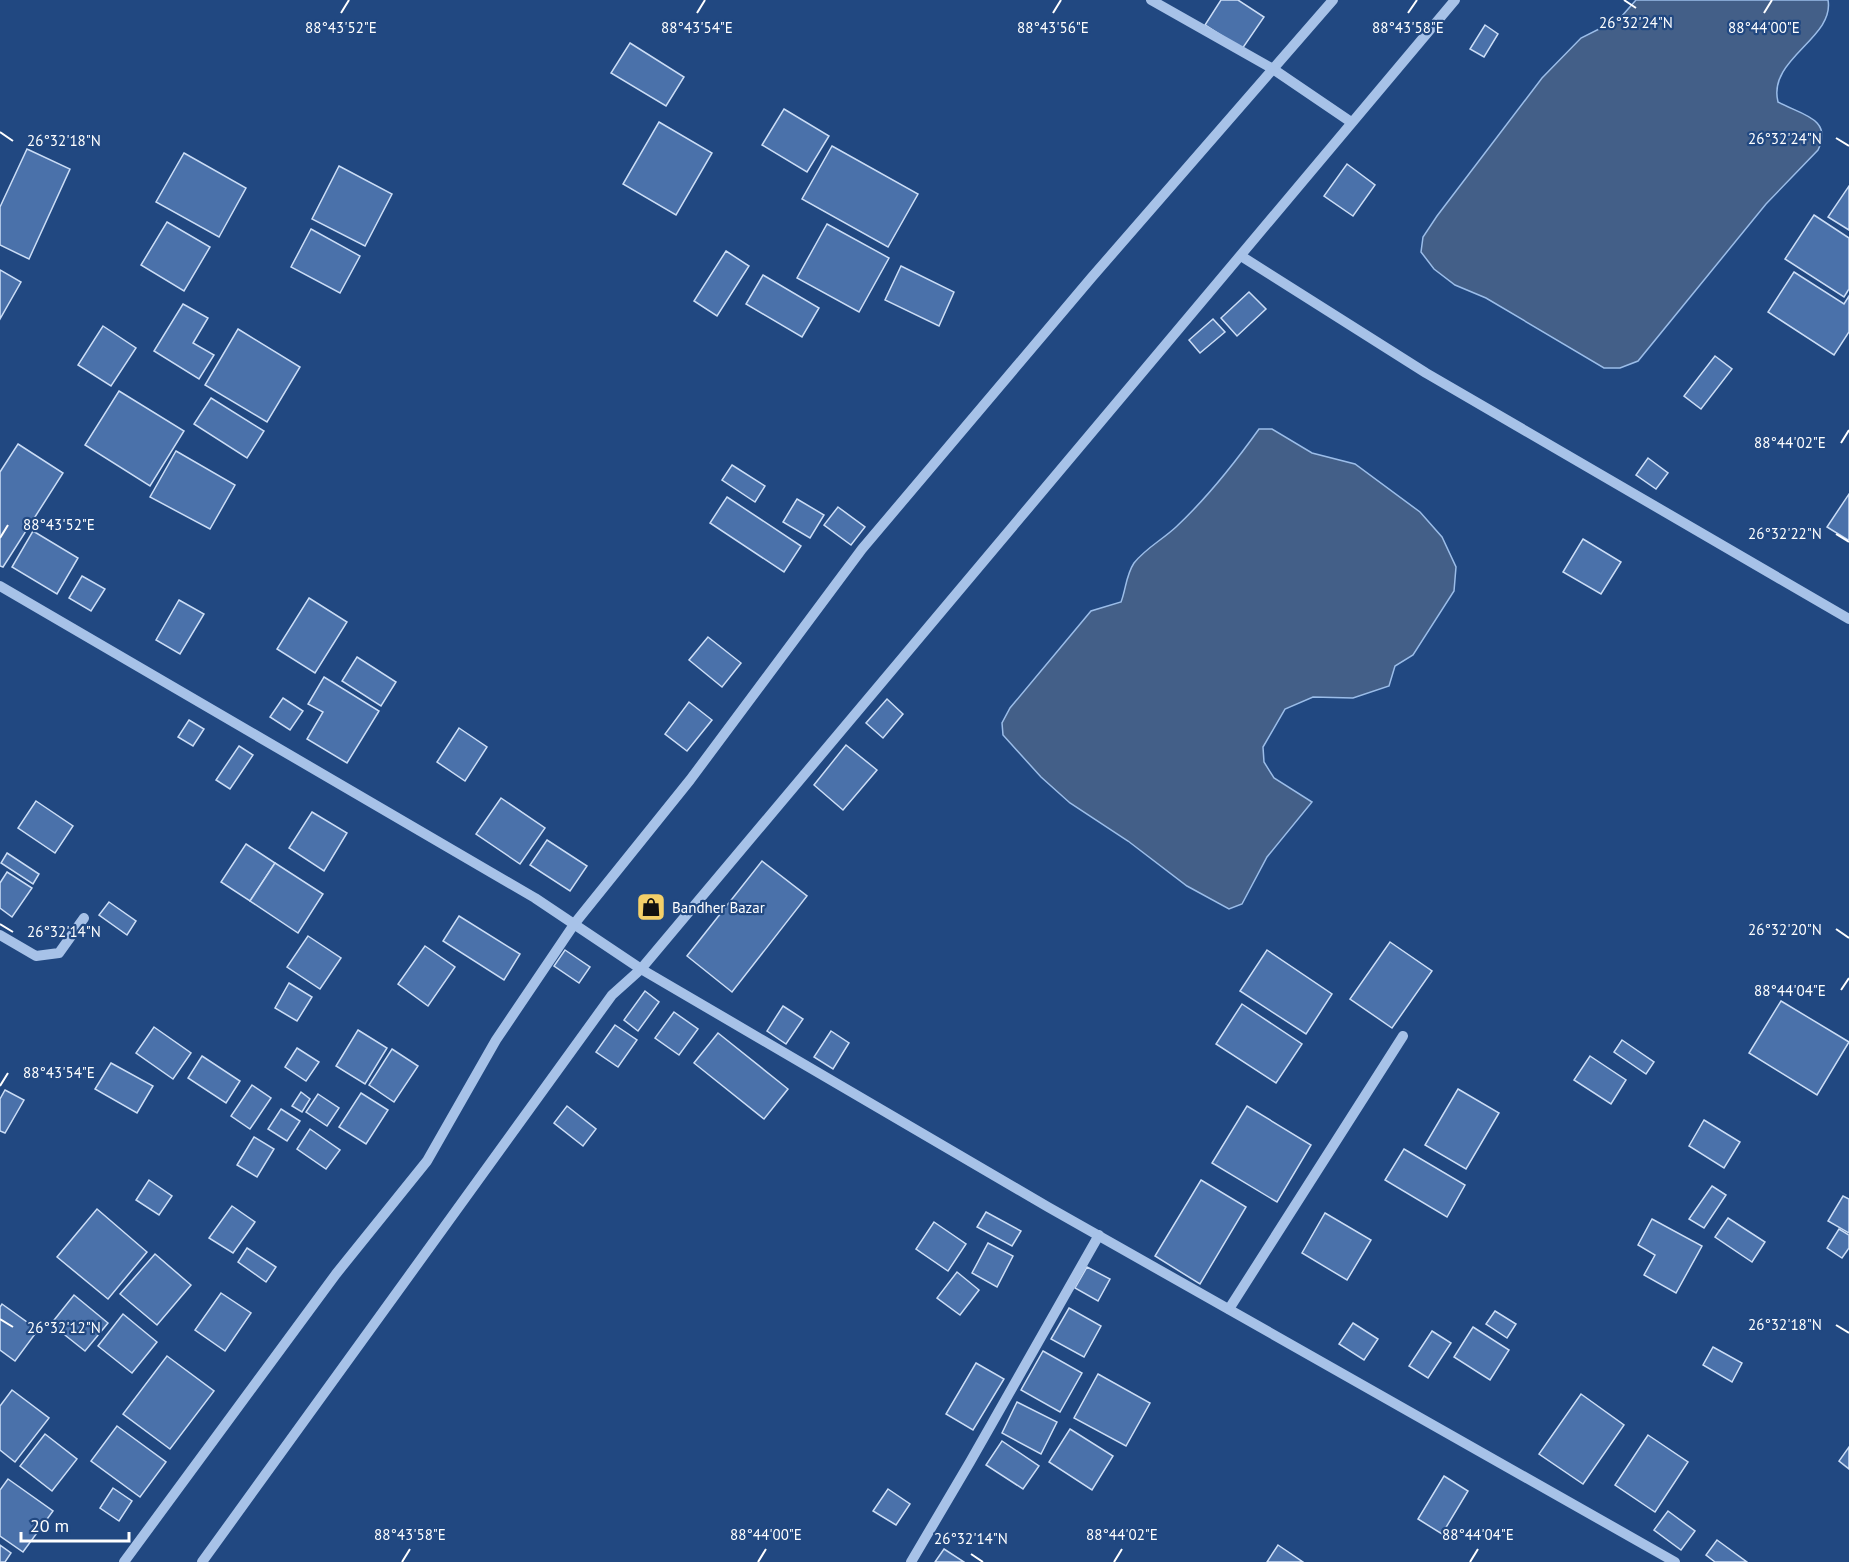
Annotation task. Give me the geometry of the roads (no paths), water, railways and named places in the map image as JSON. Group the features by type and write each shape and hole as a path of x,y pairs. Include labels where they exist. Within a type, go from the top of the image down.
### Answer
{"street":[{"path":"1151,0 1273,69 1351,122"},
{"path":"124,1562 336,1274 397,1202 428,1161 496,1040 575,923 690,780 862,549 1100,268 1333,0"},
{"path":"202,1562 612,995 641,969 1455,0"},
{"path":"1241,256 1426,373 1849,620"},
{"path":"0,586 379,805 575,923 641,969 1099,1235 1672,1561"},
{"path":"0,935 36,956 59,953 84,918"},
{"path":"1229,1309 1403,1036"},
{"path":"911,1562 1099,1235"}],"water":[{"path":"1636,0 1828,0 1827,14 1822,26 1782,73 1777,87 1778,102 1812,118 1818,124 1822,139 1818,150 1766,204 1638,361 1620,368 1604,368 1486,298 1455,285 1434,269 1421,252 1423,237 1437,216 1542,78 1581,38 1601,28 1614,25"},
{"path":"1259,429 1272,429 1312,453 1355,464 1420,512 1442,537 1456,567 1454,591 1413,655 1395,666 1389,686 1353,698 1313,697 1285,709 1263,747 1264,762 1274,778 1312,802 1267,857 1242,904 1229,909 1187,886 1128,841 1070,803 1041,777 1003,735 1002,723 1010,708 1091,611 1121,602 1129,572 1134,563 1199,504"}],"place":[{"name":"Bandher Bazar","path":"651,907"}]}
